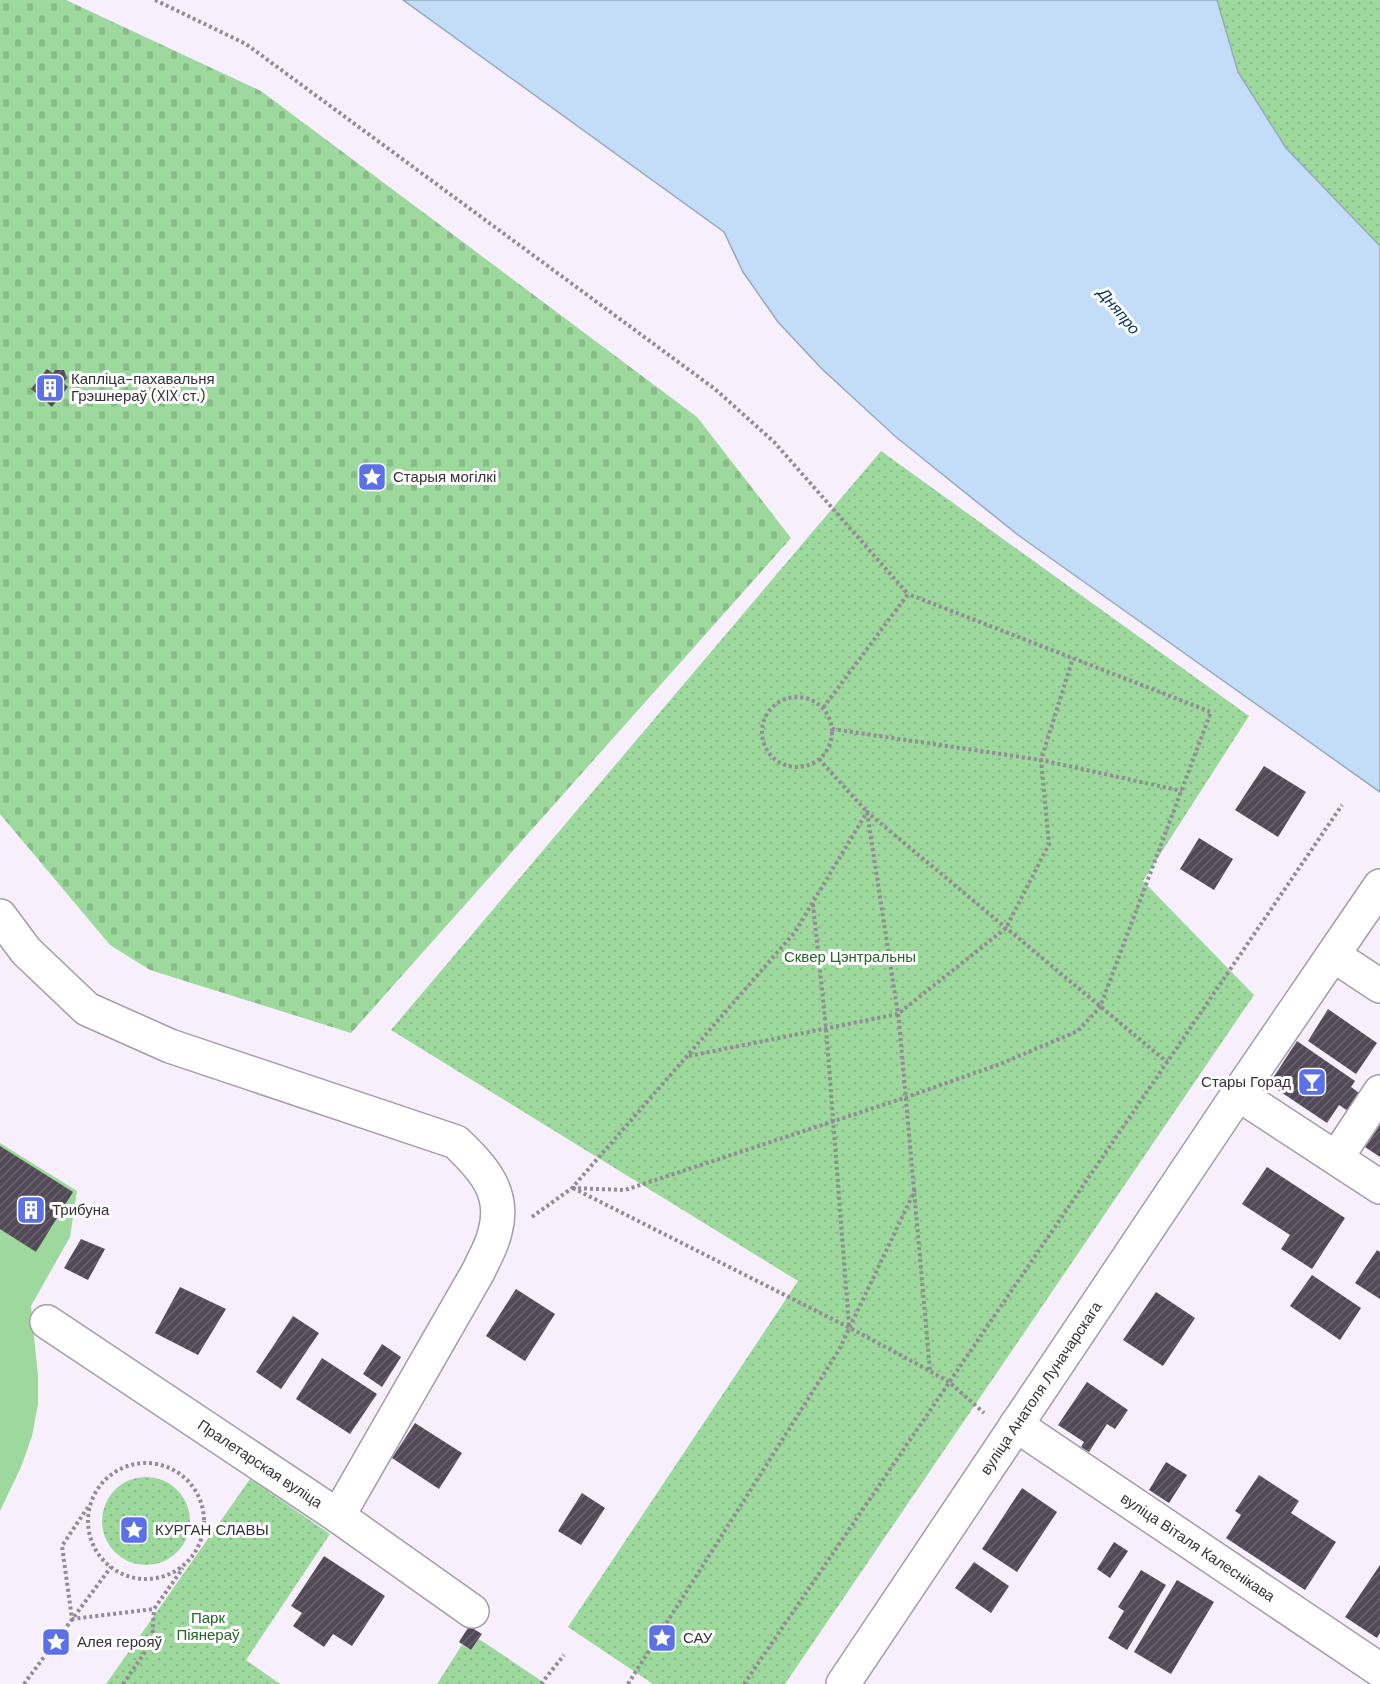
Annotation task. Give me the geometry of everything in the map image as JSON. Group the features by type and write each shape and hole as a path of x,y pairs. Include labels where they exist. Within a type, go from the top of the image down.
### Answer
{"street":[{"name":"вуліца Анатоля Луначарскага","path":"843,1684 1380,886"},
{"path":"0,916 26,951 87,1009 170,1046 456,1142 476,1160 488,1176 498,1203 495,1232 488,1250 478,1272 338,1516"},
{"path":"1333,955 1380,986"},
{"path":"1337,1157 1380,1092"},
{"path":"1238,1094 1380,1187"},
{"name":"Пралетарская вуліца","path":"47,1322 338,1516 472,1611"},
{"name":"вуліца Віталя Калеснікава","path":"1013,1430 1380,1670"}],"path":[{"path":"155,0 246,44 715,389 774,442 908,594 1211,712 1100,1007 1078,1031 1000,1064 907,1097 625,1190 572,1188"},
{"path":"823,708 908,594"},
{"path":"688,1056 898,1014 1006,928 1049,844 1041,760 1073,658"},
{"path":"792,697 814,701 823,708 832,729 831,740 819,759 809,765 798,767 786,765 776,759 768,750 763,728 772,708 792,697"},
{"path":"832,729 1041,760 1182,791"},
{"path":"819,759 867,812 1167,1062"},
{"path":"744,1684 1342,805"},
{"path":"488,1250 572,1188 688,1056 795,932 867,812"},
{"path":"867,812 898,1014 930,1371"},
{"path":"813,903 826,1028 850,1328"},
{"path":"572,1188 850,1328 930,1371 949,1382 1013,1430"},
{"path":"628,1684 826,1370 850,1328 915,1190"},
{"path":"72,1619 62,1546 106,1479 129,1465 141,1463 155,1464 180,1475 189,1482 201,1504 204,1519 199,1546 154,1609 152,1642 123,1684"},
{"path":"91,1504 87,1520 90,1534 97,1551 111,1566 133,1577 144,1579 170,1574 184,1567"},
{"path":"24,1684 111,1566"},
{"path":"72,1619 154,1609"},
{"path":"541,1684 564,1655"}],"green space":[{"name":"Старыя могілкі","path":"0,0 66,0 261,91 697,417 791,538 351,1033 150,970 110,945 0,814"},
{"path":"1217,0 1380,0 1380,246 1286,148 1238,72"},
{"name":"Сквер Цэнтральны","path":"881,451 1249,716 1143,881 1254,995 785,1684 653,1684 568,1627 798,1281 391,1030"},
{"path":"0,1143 77,1191 70,1237 31,1306 38,1376 38,1404 32,1436 21,1467 0,1511"},
{"path":"146,1477 163,1481 177,1490 186,1504 190,1521 186,1538 177,1552 163,1561 146,1565 129,1561 115,1552 106,1538 102,1521 106,1504 115,1490 129,1481"},
{"name":"Парк Піянераў","path":"250,1479 330,1534 246,1660 280,1684 106,1684"},
{"path":"479,1639 546,1684 437,1684 462,1645 471,1650"}],"water":[{"name":"Дняпро","path":"403,0 1217,0 1238,72 1286,148 1380,246 1380,792 1018,535 896,437 822,369 778,322 743,272 724,232"}],"building":[{"name":"Капліца-пахавальня Грэшнераў (XIX ст.)","path":"47,369 53,373 55,370 64,370 67,378 63,382 68,387 52,407 31,389"},
{"path":"1264,766 1306,792 1278,837 1235,810"},
{"path":"1199,838 1233,859 1214,890 1180,869"},
{"path":"1328,1009 1377,1043 1356,1074 1308,1041"},
{"name":"Стары Горад","path":"1297,1041 1355,1081 1351,1087 1362,1095 1351,1113 1339,1105 1327,1123 1269,1084"},
{"path":"1380,1125 1380,1157 1365,1147"},
{"name":"Трибуна","path":"0,1146 73,1192 36,1252 0,1229"},
{"path":"1267,1167 1345,1218 1312,1269 1281,1249 1290,1235 1242,1204"},
{"path":"81,1239 105,1249 88,1280 64,1268"},
{"path":"1377,1250 1380,1252 1380,1299 1355,1283"},
{"path":"1312,1275 1361,1308 1340,1340 1290,1306"},
{"path":"180,1287 226,1309 198,1355 155,1333"},
{"path":"516,1289 555,1314 525,1361 486,1336"},
{"path":"1156,1292 1195,1318 1163,1366 1123,1340"},
{"path":"293,1316 319,1333 281,1389 256,1372"},
{"path":"382,1344 401,1357 382,1387 363,1374"},
{"path":"322,1358 377,1394 350,1434 296,1399"},
{"path":"1087,1382 1128,1410 1115,1429 1107,1424 1089,1452 1081,1447 1084,1442 1058,1425"},
{"path":"415,1423 462,1453 439,1489 392,1458"},
{"path":"1166,1462 1187,1475 1169,1503 1149,1490"},
{"path":"1259,1475 1299,1501 1291,1513 1336,1542 1305,1590 1226,1538 1241,1515 1235,1511"},
{"path":"1022,1488 1057,1512 1017,1572 982,1549"},
{"path":"582,1493 605,1508 581,1545 558,1531"},
{"path":"1114,1542 1128,1551 1110,1578 1097,1569"},
{"path":"324,1556 385,1596 352,1646 333,1634 324,1647 293,1626 302,1613 291,1606"},
{"path":"974,1562 1009,1586 991,1613 955,1588"},
{"path":"1380,1565 1380,1633 1377,1638 1345,1617"},
{"path":"1141,1570 1166,1585 1127,1650 1108,1638 1124,1611 1118,1607"},
{"path":"1177,1580 1214,1602 1171,1674 1134,1652"},
{"path":"469,1626 482,1634 471,1650 459,1642"}],"place":[{"name":"Капліца-пахавальня Грэшнераў (XIX ст.)","path":"50,388"},
{"name":"Старыя могілкі","path":"372,477"},
{"name":"Стары Горад","path":"1312,1082"},
{"name":"Трибуна","path":"31,1210"},
{"name":"КУРГАН СЛАВЫ","path":"134,1530"},
{"name":"САУ","path":"662,1638"},
{"name":"Алея герояў","path":"56,1642"}]}
